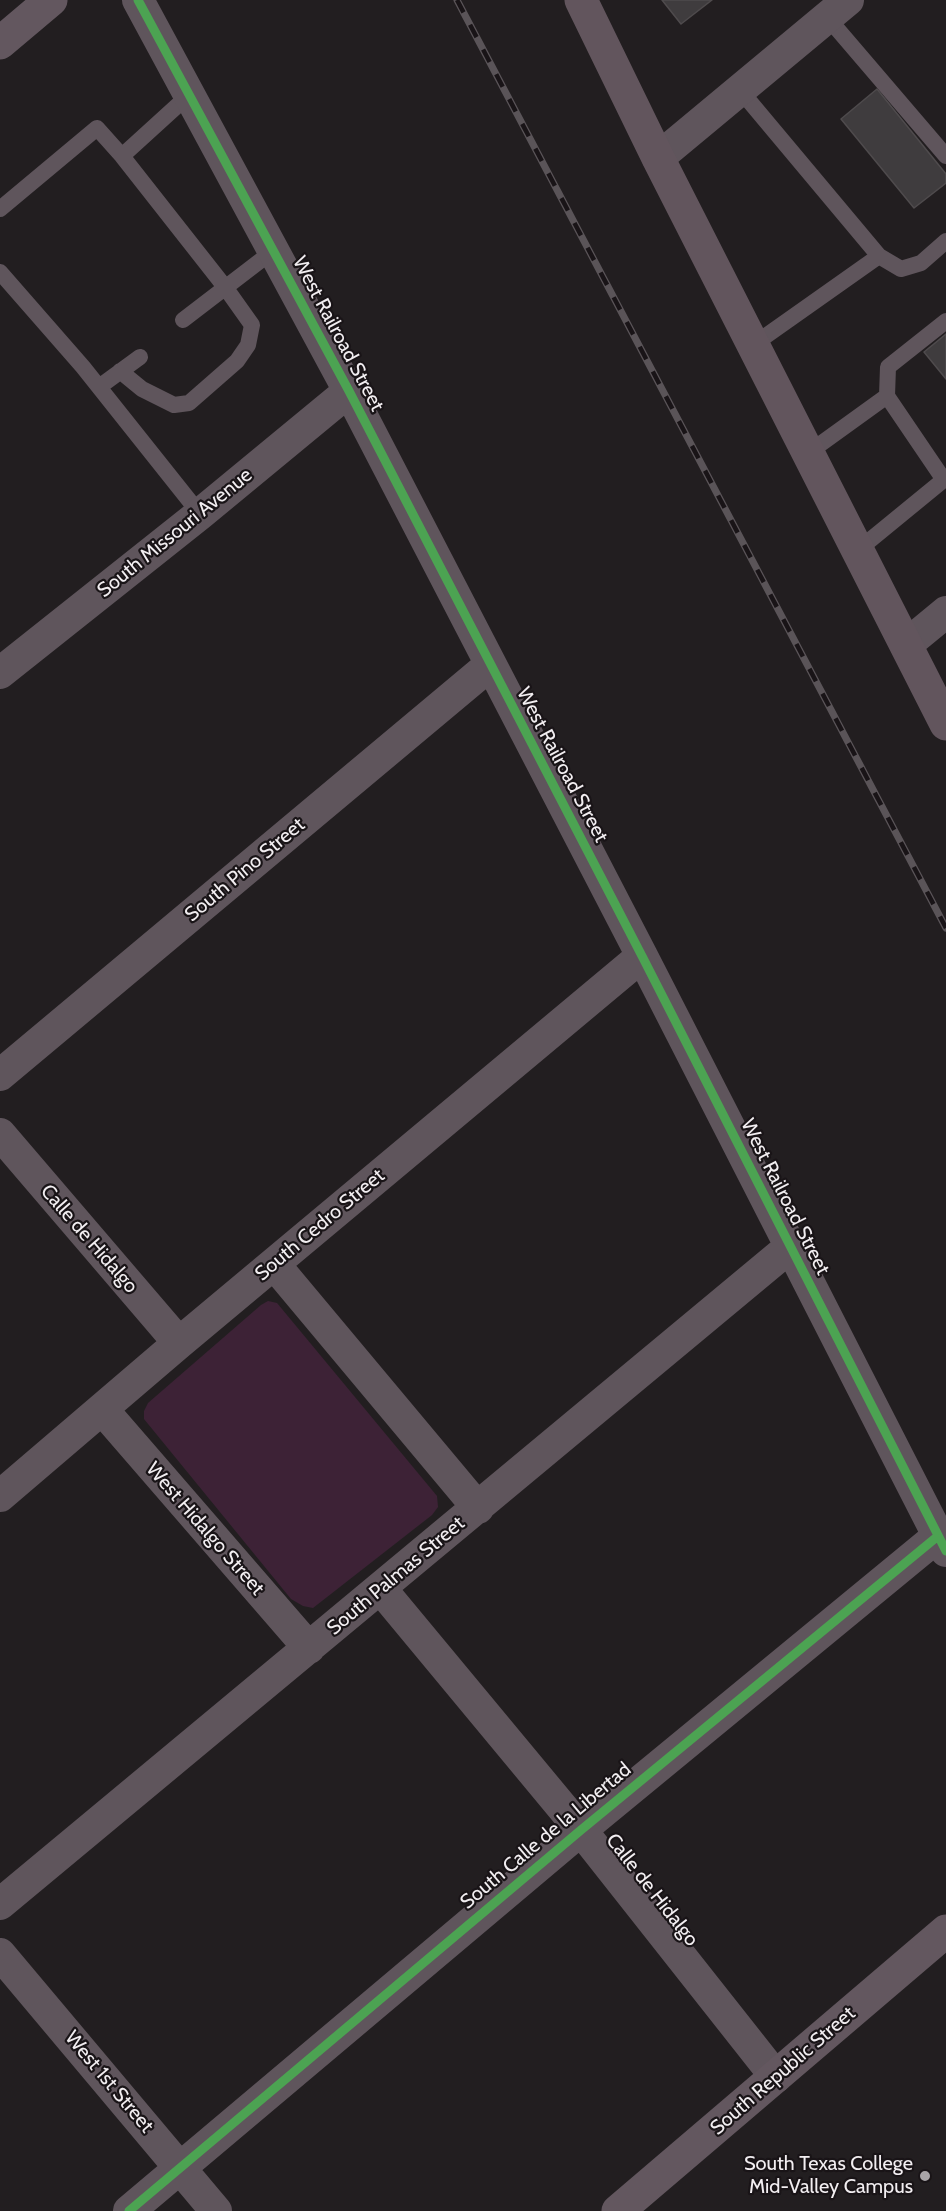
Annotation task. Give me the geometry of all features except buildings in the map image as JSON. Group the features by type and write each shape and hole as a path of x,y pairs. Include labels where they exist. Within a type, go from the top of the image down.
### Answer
{"main road":[{"path":"581,0 658,158 946,724"}],"street":[{"path":"0,43 51,0"},
{"name":"West Railroad Street","path":"138,0 349,391 642,956 942,1543"},
{"path":"658,158 838,8"},
{"name":"South Missouri Avenue","path":"0,673 200,514 349,391"},
{"path":"906,645 946,612"},
{"name":"South Pino Street","path":"0,1075 490,665"},
{"name":"South Cedro Street","path":"0,1496 179,1343 642,956"},
{"name":"Calle de Hidalgo","path":"0,1134 179,1343"},
{"name":"South Palmas Street","path":"0,1904 790,1247"},
{"path":"274,1264 478,1508"},
{"name":"West Hidalgo Street","path":"102,1409 309,1648"},
{"name":"South Calle de la Libertad","path":"129,2211 581,1830 942,1543"},
{"name":"Calle de Hidalgo","path":"381,1589 581,1830 776,2078"},
{"name":"South Republic Street","path":"618,2211 946,1931"},
{"name":"West 1st Street","path":"0,1954 216,2211"}],"lane":[{"path":"838,8 946,156"},
{"path":"740,90 879,256 901,268 921,263 946,241"},
{"path":"122,156 189,95"},
{"path":"0,209 97,128 122,156 252,325 249,345 237,361 189,403 174,405 142,389 120,371"},
{"path":"183,320 273,251"},
{"path":"753,345 879,256"},
{"path":"0,272 99,387 200,514"},
{"path":"858,550 945,479 887,396 888,367 946,321"},
{"path":"99,387 140,357"},
{"path":"808,453 887,396"}],"shaded area":[{"path":"268,1301 277,1303 437,1496 438,1507 432,1515 313,1608 303,1606 291,1599 144,1419 144,1411 148,1403"}],"railway":[{"path":"457,0 946,928"}],"cycle path":[{"path":"138,0 349,391 642,956 946,1551"},
{"path":"129,2211 581,1830 938,1536"}],"place":[{"name":"South Texas College Mid-Valley Campus","path":"925,2176"}]}
